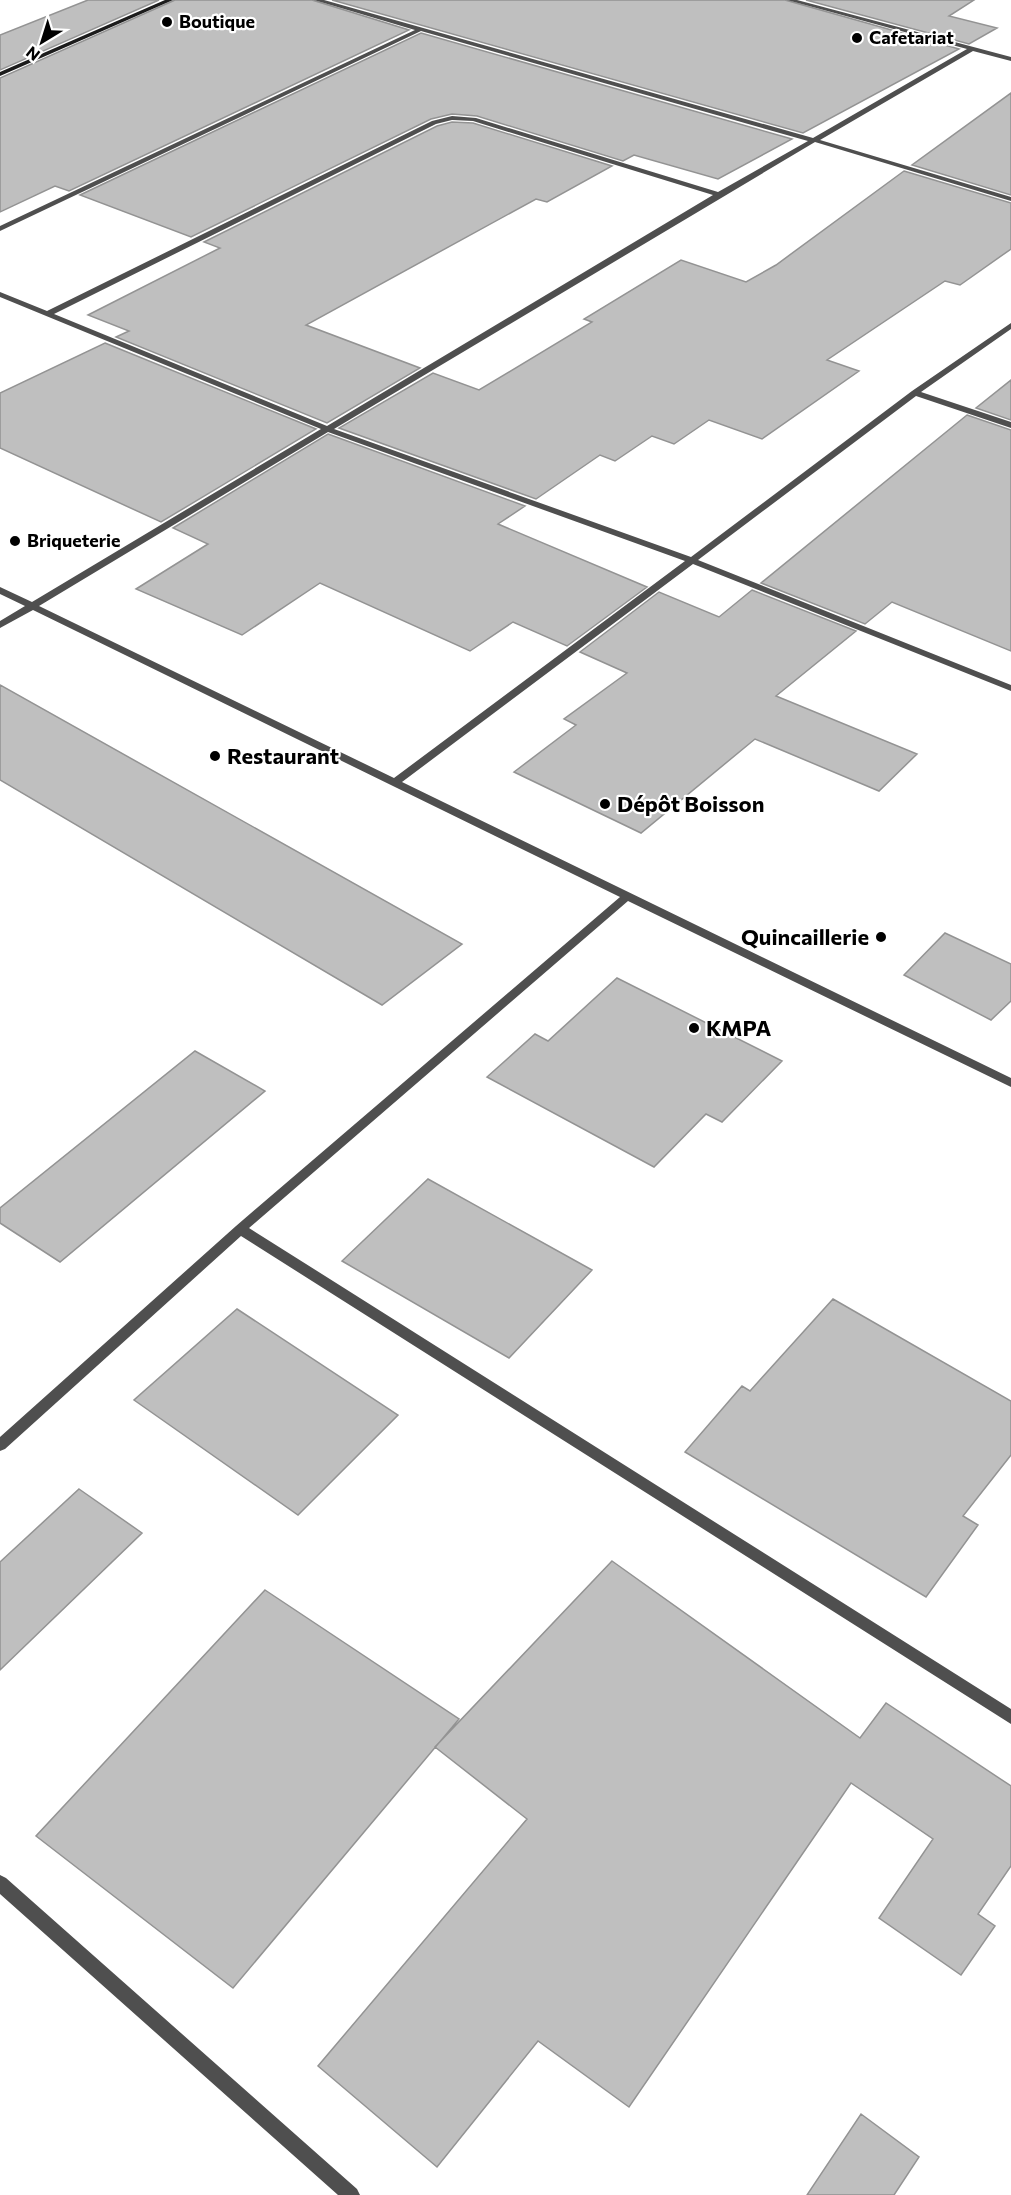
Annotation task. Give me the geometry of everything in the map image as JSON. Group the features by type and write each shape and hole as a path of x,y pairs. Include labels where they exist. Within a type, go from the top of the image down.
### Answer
{"street":[{"path":"0,74 170,0"},
{"path":"317,0 814,140 1011,199"},
{"path":"790,0 1011,59"},
{"path":"0,229 421,29"},
{"path":"0,625 718,195 972,50"},
{"path":"47,314 434,122 452,118 474,119 718,195"},
{"path":"0,294 326,428 691,560 1011,688"},
{"path":"396,782 915,393 1011,325"},
{"path":"915,393 1011,425"},
{"path":"0,590 1011,1083"},
{"path":"0,1445 240,1229 627,896"},
{"path":"240,1229 1011,1717"},
{"path":"0,1883 351,2195"}],"building":[{"path":"88,0 159,0 0,70 0,35"},
{"path":"175,0 312,0 409,30 69,191 55,186 0,212 0,78"},
{"path":"332,0 785,0 959,49 803,133"},
{"path":"806,0 974,0 949,16 997,28 969,44"},
{"path":"421,33 792,139 718,179 634,155 623,161 477,116 452,114 431,119 191,237 80,195"},
{"path":"1011,93 1011,195 912,165"},
{"path":"452,122 473,123 612,166 547,202 536,199 306,325 420,368 327,423 116,337 129,331 88,315 220,248 204,242 437,126"},
{"path":"904,171 1011,203 1011,249 960,285 945,281 827,360 859,371 762,439 709,420 674,444 652,436 615,461 600,455 536,499 339,428 433,373 479,390 592,322 584,319 681,260 746,282 776,265"},
{"path":"105,343 316,429 161,522 0,448 0,393"},
{"path":"1011,380 1011,420 976,408"},
{"path":"967,415 1011,430 1011,651 892,602 865,624 761,583"},
{"path":"328,434 525,506 498,524 647,587 567,646 513,622 470,651 320,583 242,635 136,589 208,544 173,528"},
{"path":"752,590 856,631 776,696 917,754 879,791 755,739 641,833 514,772 576,725 564,719 627,673 580,652 659,592 719,617"},
{"path":"0,685 462,944 382,1005 0,780"},
{"path":"945,933 1011,964 1011,1001 991,1020 904,975"},
{"path":"617,978 782,1061 722,1122 706,1114 654,1167 487,1077 535,1034 548,1041"},
{"path":"195,1051 265,1091 60,1262 0,1223 0,1208"},
{"path":"428,1179 592,1270 509,1358 342,1261"},
{"path":"833,1299 1011,1401 1011,1455 963,1516 978,1525 926,1597 685,1452 742,1386 750,1391"},
{"path":"237,1309 398,1415 298,1515 134,1400"},
{"path":"79,1489 142,1533 0,1670 0,1562"},
{"path":"612,1561 860,1738 886,1703 1011,1786 1011,1866 978,1914 995,1926 961,1975 879,1918 933,1839 851,1783 629,2107 538,2041 437,2167 318,2066 527,1819 435,1747"},
{"path":"265,1590 459,1719 233,1988 36,1836"},
{"path":"861,2114 919,2157 894,2195 807,2195"}],"place":[{"name":"Boutique","path":"167,22"},
{"name":"Cafetariat","path":"857,38"},
{"name":"Briqueterie","path":"15,541"},
{"name":"Restaurant","path":"215,756"},
{"name":"Dépôt Boisson","path":"605,804"},
{"name":"Quincaillerie","path":"881,937"},
{"name":"KMPA","path":"694,1028"}]}
